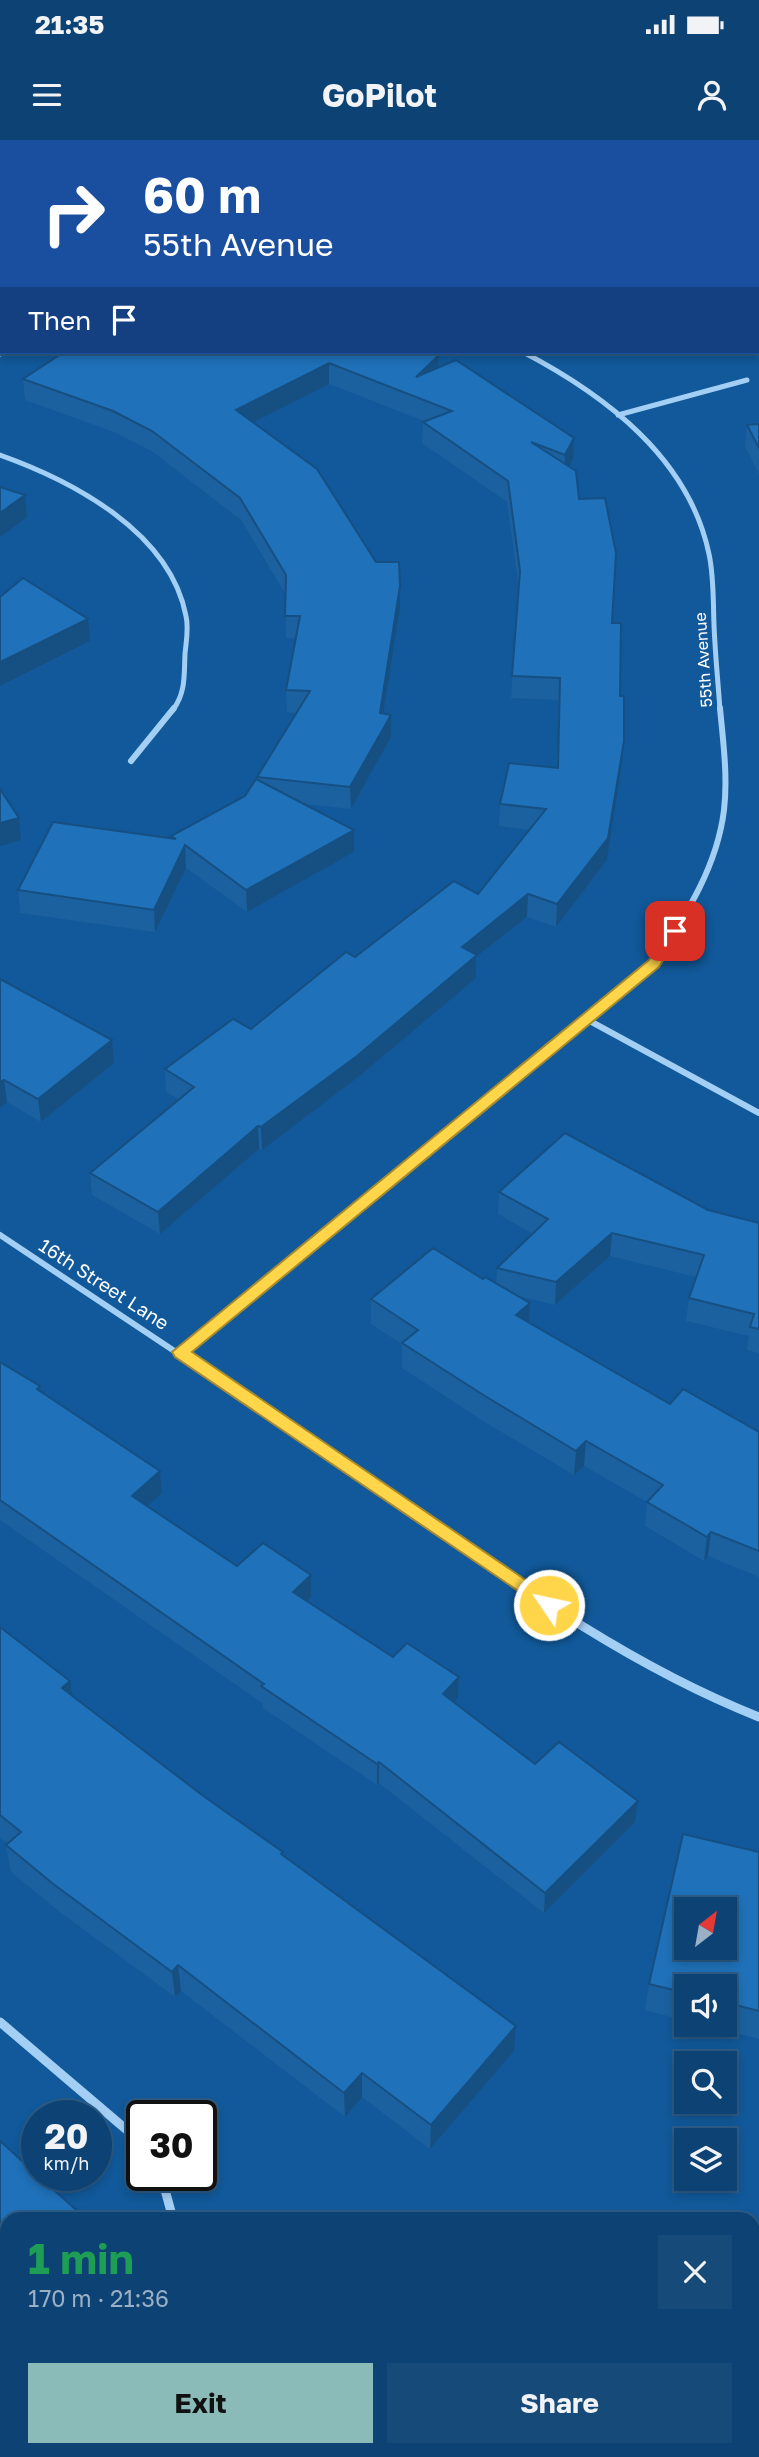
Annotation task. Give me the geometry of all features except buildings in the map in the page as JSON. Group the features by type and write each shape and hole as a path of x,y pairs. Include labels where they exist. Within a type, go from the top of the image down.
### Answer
{"street":[{"name":"55th Avenue","path":"181,1352 654,964 716,858 726,801 709,553 695,511 663,458 618,415 545,363 527,354"},
{"path":"618,415 747,380"},
{"path":"0,455 69,483 98,501 135,531 159,558 172,578 187,617 183,695 131,761"},
{"path":"587,1020 759,1113"},
{"name":"16th Street Lane","path":"0,1235 181,1352 595,1636 719,1703 759,1717"},
{"path":"0,2022 126,2129"},
{"path":"167,2191 171,2212"}],"route":[{"path":"549,1605 181,1352 654,964 675,931"}]}
